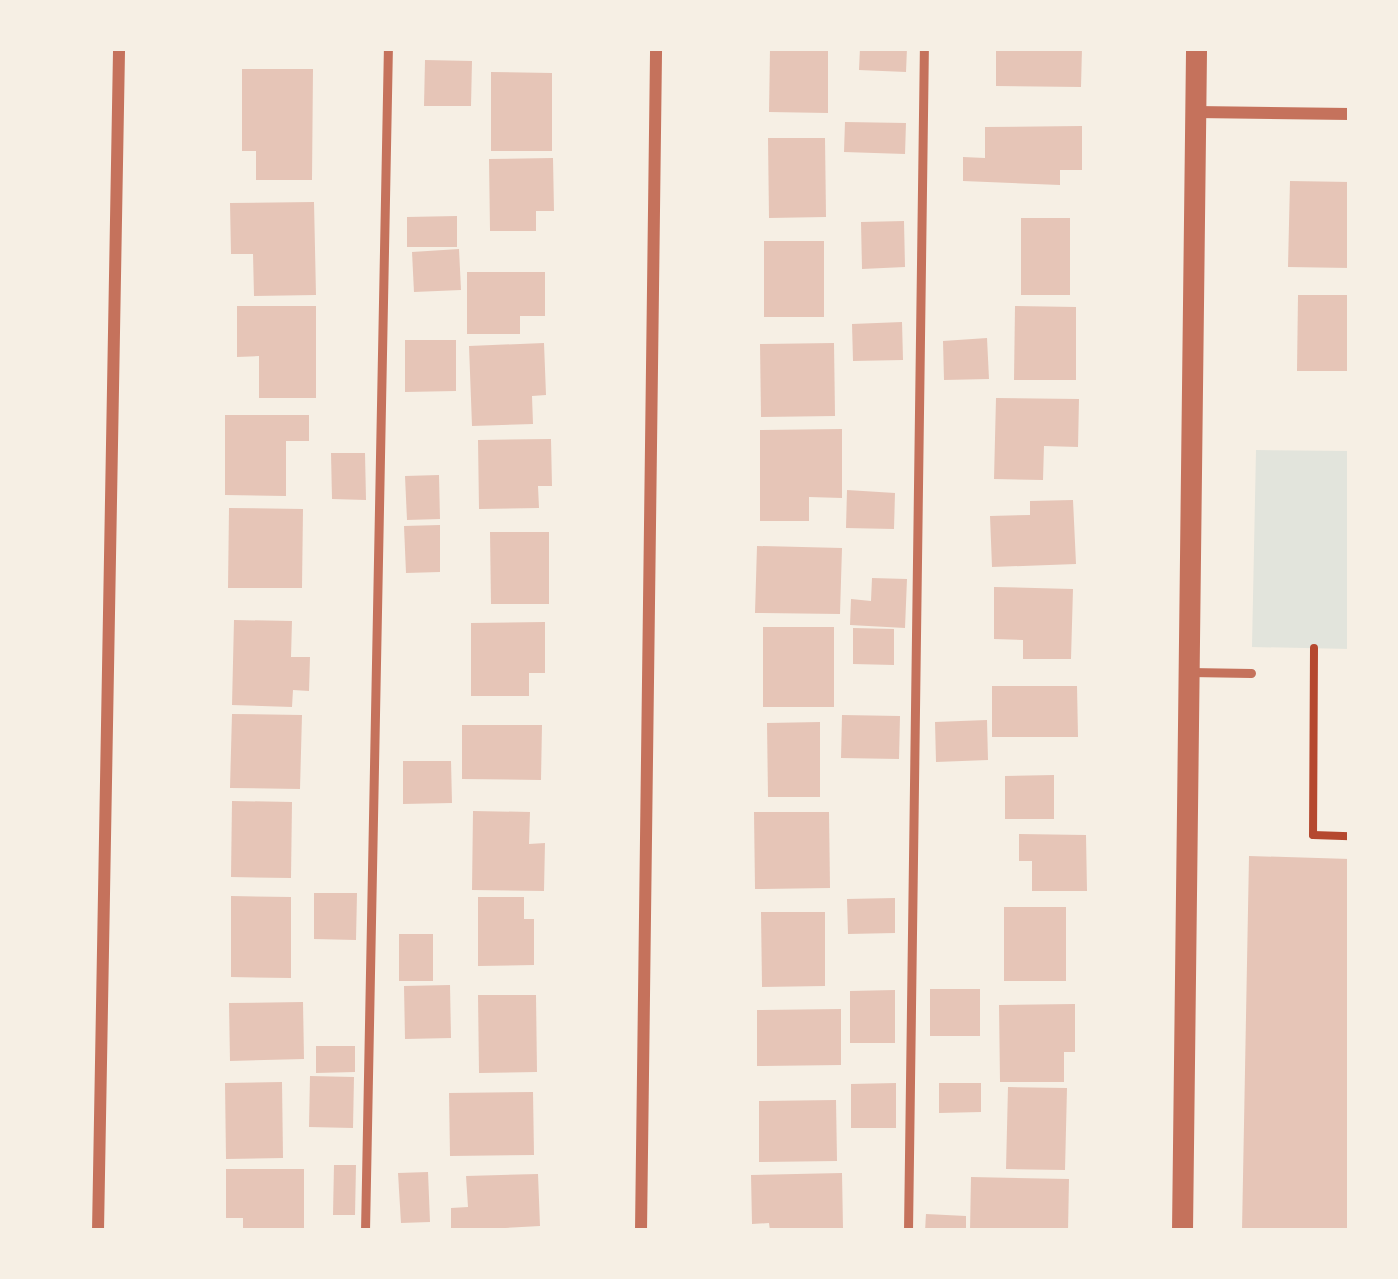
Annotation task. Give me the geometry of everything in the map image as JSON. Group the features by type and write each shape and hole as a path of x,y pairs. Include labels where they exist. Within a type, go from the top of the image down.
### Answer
{"street":[{"path":"98,1231 119,48"},
{"path":"641,1231 656,48"},
{"path":"1182,1231 1196,48"},
{"path":"1196,112 1350,113"}],"lane":[{"path":"364,1231 388,48"},
{"path":"908,1231 924,48"},
{"path":"1189,672 1251,673"}],"path":[{"path":"1314,648 1313,836 1350,836"}],"shaded area":[{"path":"1256,450 1350,451 1350,649 1252,647"}],"building":[{"path":"770,48 828,48 828,113 769,112"},
{"path":"860,48 907,48 906,72 859,70"},
{"path":"996,48 1082,48 1081,87 996,86"},
{"path":"425,60 472,61 471,106 424,106"},
{"path":"242,69 313,69 312,180 256,180 256,151 242,151"},
{"path":"491,72 552,73 552,151 491,151"},
{"path":"845,122 906,123 905,154 844,152"},
{"path":"1082,126 1082,170 1060,170 1060,185 963,181 963,157 985,158 985,127"},
{"path":"768,138 825,138 826,217 769,218"},
{"path":"553,158 554,211 536,211 536,231 490,231 489,159"},
{"path":"1290,181 1350,182 1350,268 1288,267"},
{"path":"314,202 316,295 254,296 253,254 231,254 230,203"},
{"path":"457,216 457,247 407,247 407,217"},
{"path":"1021,218 1070,218 1070,295 1021,295"},
{"path":"904,221 905,267 862,269 861,222"},
{"path":"764,241 824,241 824,317 764,317"},
{"path":"459,249 461,290 414,292 412,252"},
{"path":"467,272 545,272 545,316 520,316 520,334 467,334"},
{"path":"1298,295 1350,295 1350,371 1297,371"},
{"path":"237,306 316,306 316,398 259,398 259,356 237,357"},
{"path":"1015,306 1076,307 1076,380 1014,380"},
{"path":"902,322 903,360 853,361 852,324"},
{"path":"987,338 989,379 944,380 943,341"},
{"path":"405,340 456,340 456,391 405,392"},
{"path":"544,343 546,395 532,396 533,424 472,426 469,346"},
{"path":"834,343 835,416 761,417 760,344"},
{"path":"996,398 1079,399 1078,447 1044,446 1043,480 994,479"},
{"path":"225,415 309,415 309,441 286,441 286,496 225,495"},
{"path":"842,429 842,498 809,497 809,521 760,521 760,430"},
{"path":"551,439 552,486 538,486 539,508 479,509 478,440"},
{"path":"331,453 365,453 366,500 332,499"},
{"path":"439,475 440,519 407,520 405,476"},
{"path":"847,490 895,493 894,529 846,528"},
{"path":"1073,500 1076,564 992,567 990,516 1030,515 1030,501"},
{"path":"229,508 303,509 302,588 228,588"},
{"path":"440,525 440,572 406,573 404,526"},
{"path":"490,532 549,532 549,604 491,604"},
{"path":"757,546 842,548 840,614 755,613"},
{"path":"872,578 907,579 905,628 850,625 851,599 871,601"},
{"path":"994,587 1073,589 1071,659 1023,659 1023,640 994,639"},
{"path":"234,620 292,621 291,657 310,657 309,691 293,690 292,707 232,705"},
{"path":"545,622 545,673 529,673 529,696 471,696 471,623"},
{"path":"763,627 834,627 834,707 763,707"},
{"path":"853,628 894,629 894,665 853,664"},
{"path":"992,686 1077,686 1078,737 992,737"},
{"path":"232,714 302,715 300,789 230,788"},
{"path":"842,715 900,716 899,759 841,758"},
{"path":"987,720 988,760 936,762 935,722"},
{"path":"820,722 820,797 768,797 767,723"},
{"path":"462,725 542,725 541,780 462,779"},
{"path":"403,761 451,761 452,803 403,804"},
{"path":"1054,775 1054,819 1005,819 1005,776"},
{"path":"232,801 292,802 291,878 231,877"},
{"path":"473,811 530,812 529,844 545,843 544,891 472,890"},
{"path":"754,812 829,812 830,888 755,889"},
{"path":"1019,834 1086,835 1087,891 1032,891 1032,861 1019,861"},
{"path":"1249,856 1350,859 1350,1231 1242,1231"},
{"path":"314,893 357,893 356,940 314,939"},
{"path":"231,896 291,897 291,978 231,977"},
{"path":"478,897 524,897 524,919 534,919 534,965 478,966"},
{"path":"895,898 895,933 848,934 847,899"},
{"path":"1004,907 1066,907 1066,981 1004,981"},
{"path":"761,912 825,912 825,986 762,987"},
{"path":"399,934 433,934 433,981 399,981"},
{"path":"450,985 451,1038 405,1039 404,986"},
{"path":"930,989 980,989 980,1036 930,1036"},
{"path":"895,990 895,1043 850,1043 850,991"},
{"path":"478,995 536,995 537,1072 479,1073"},
{"path":"303,1002 304,1059 230,1061 229,1003"},
{"path":"1075,1004 1075,1052 1064,1052 1064,1082 1000,1082 999,1005"},
{"path":"841,1009 841,1065 757,1066 757,1010"},
{"path":"316,1046 355,1046 355,1072 316,1073"},
{"path":"310,1076 354,1077 353,1128 309,1127"},
{"path":"282,1082 283,1158 226,1159 225,1083"},
{"path":"896,1083 896,1128 851,1128 851,1084"},
{"path":"939,1083 981,1083 981,1112 939,1113"},
{"path":"1008,1087 1067,1088 1065,1170 1006,1169"},
{"path":"533,1092 534,1155 450,1156 449,1093"},
{"path":"836,1100 837,1161 759,1162 759,1101"},
{"path":"334,1165 356,1165 355,1215 333,1215"},
{"path":"226,1169 304,1169 304,1231 243,1231 243,1218 226,1218"},
{"path":"428,1172 430,1222 401,1223 398,1173"},
{"path":"842,1173 843,1229 770,1231 769,1223 752,1224 751,1175"},
{"path":"538,1174 540,1226 451,1231 451,1208 468,1207 466,1176"},
{"path":"971,1177 1069,1179 1068,1231 970,1231"},
{"path":"926,1214 966,1216 966,1231 925,1231"}]}
